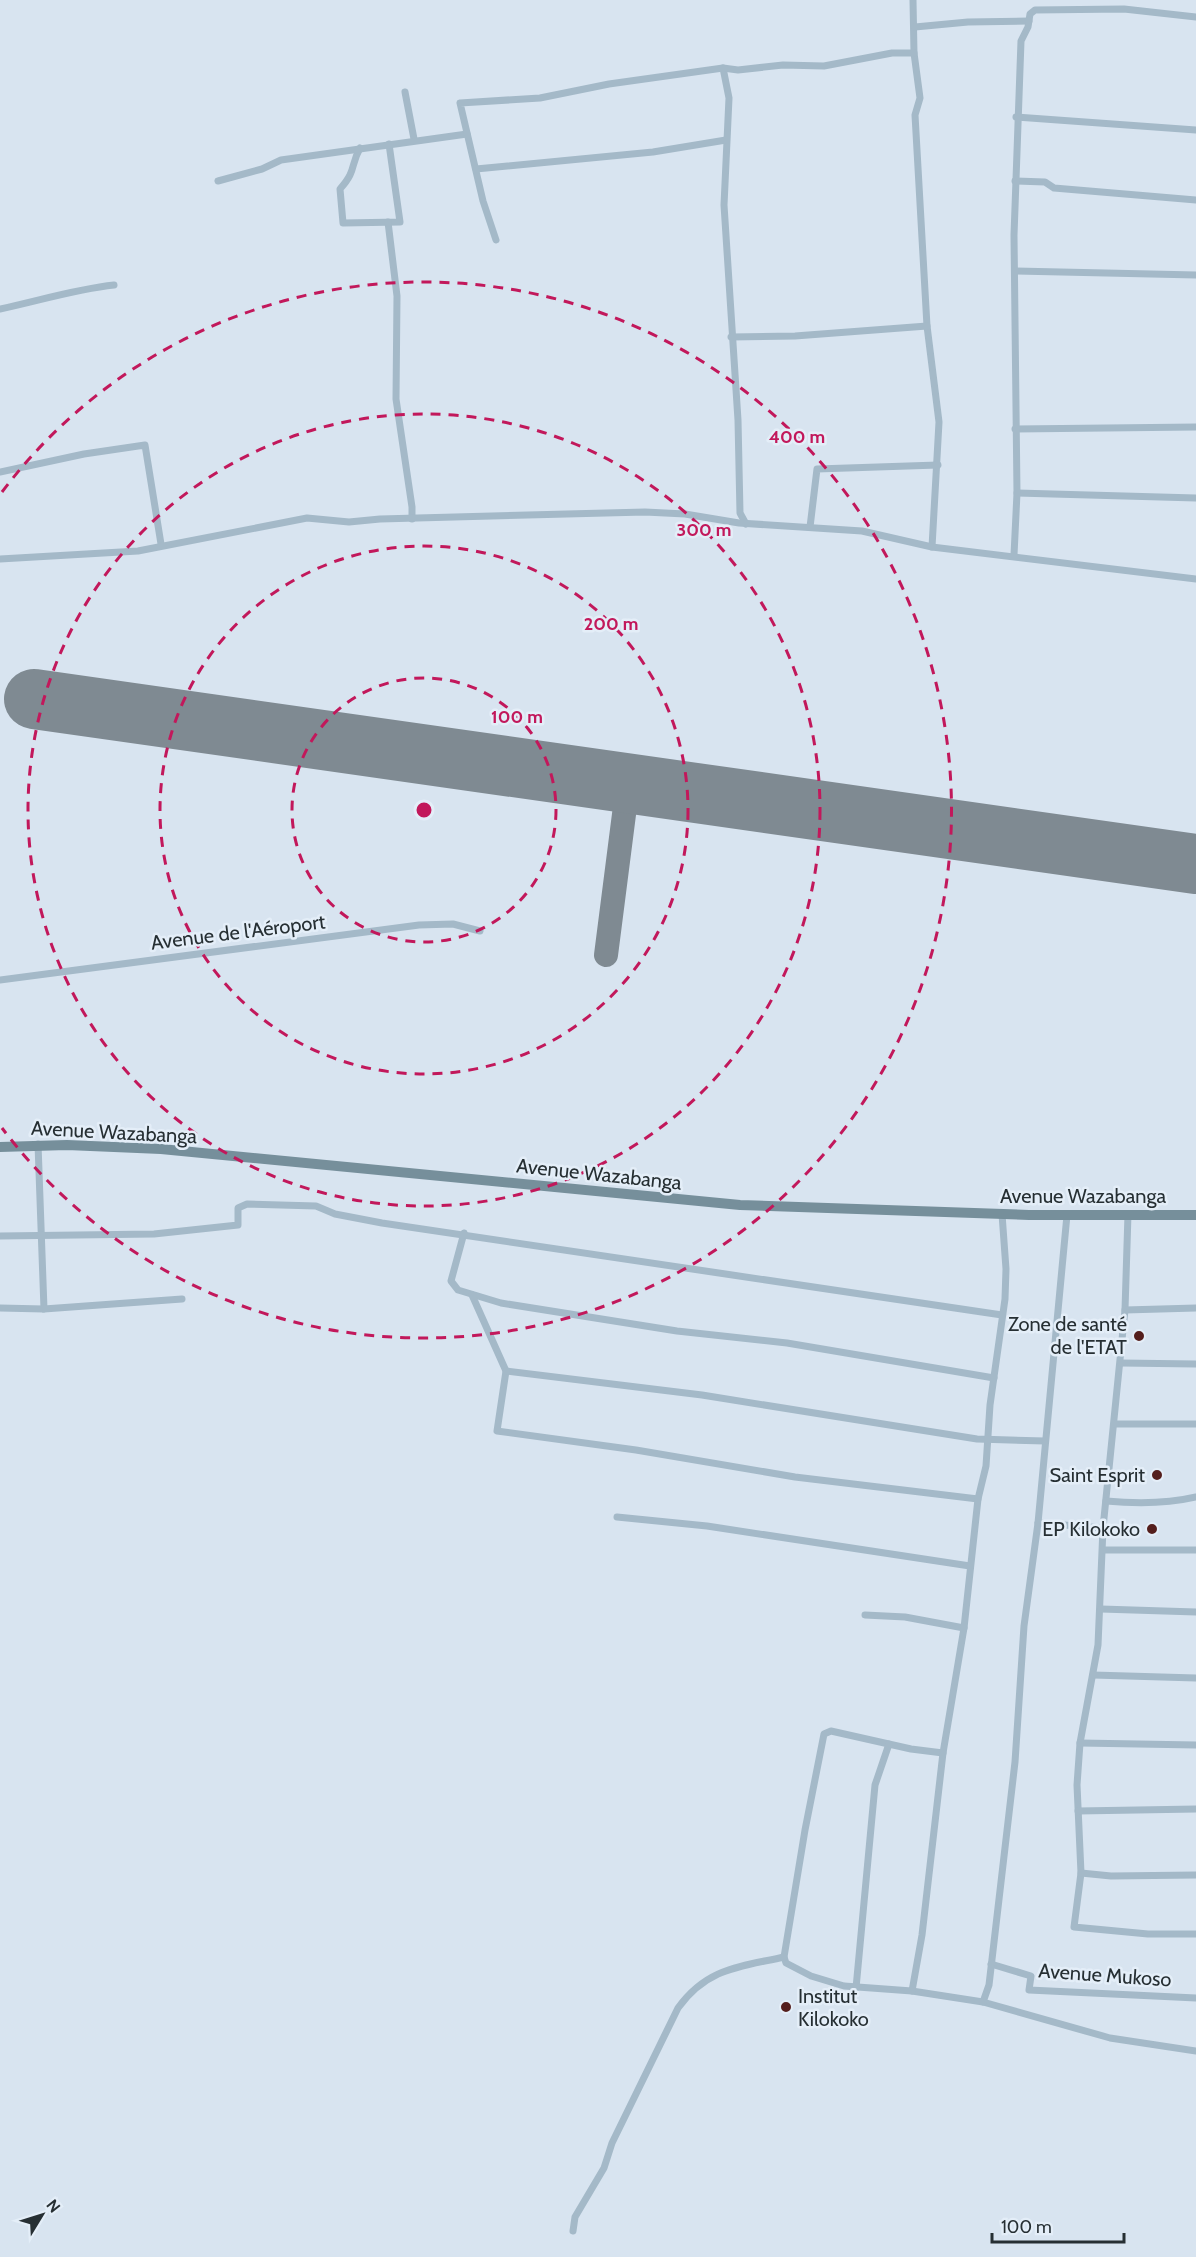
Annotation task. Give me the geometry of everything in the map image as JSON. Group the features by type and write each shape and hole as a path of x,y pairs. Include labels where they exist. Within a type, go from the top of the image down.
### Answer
{"main road":[{"name":"Avenue Wazabanga","path":"0,1147 38,1144 161,1149 740,1205 1002,1214 1196,1215"}],"street":[{"path":"913,0 914,54 920,98 915,115 927,326 932,381 938,405 938,465 932,547"},
{"path":"1014,555 1017,493 1015,429 1016,117 1021,41 1030,14 1035,10 1084,8 1124,9 1196,17"},
{"path":"915,27 968,22 1029,21"},
{"path":"496,240 483,201 460,103 540,98 609,84 723,68 738,70 783,65 824,66 892,53 914,54"},
{"path":"723,68 729,98 724,205 738,420 740,513 746,524"},
{"path":"405,92 414,140"},
{"path":"1016,117 1196,130"},
{"path":"218,181 262,170 281,160 467,134"},
{"path":"476,169 653,152 726,140"},
{"path":"360,148 353,174 340,189 343,223 400,222 389,144"},
{"path":"1016,181 1045,182 1054,188 1196,200"},
{"path":"388,222 397,296 396,399 406,455 412,519"},
{"path":"1016,271 1196,275"},
{"path":"0,309 88,288 114,285"},
{"path":"731,337 795,336 927,326"},
{"path":"1015,429 1196,427"},
{"path":"0,472 84,454 145,445 161,544"},
{"path":"810,527 817,469 938,465"},
{"path":"1017,493 1196,498"},
{"path":"0,559 138,551 161,544 257,530 307,518 349,522 645,512 685,514 746,524 862,531 932,547 1014,555 1196,579"},
{"name":"Avenue de l'Aéroport","path":"0,980 419,925 453,924 480,931"},
{"path":"38,1144 44,1309"},
{"path":"0,1236 154,1234 238,1225 240,1206 267,1203 316,1206 335,1214 373,1221 1002,1315"},
{"path":"912,1991 923,1924 943,1753 964,1628 978,1499 986,1466 1006,1269 1002,1214"},
{"path":"1128,1214 1125,1310 1103,1528 1101,1609 1093,1675 1080,1743 1078,1811 1082,1873 1074,1927 1093,1931 1196,1934"},
{"path":"983,2002 989,1985 1015,1762 1026,1604 1038,1523 1067,1215"},
{"path":"464,1233 451,1281 458,1290 501,1303 677,1331 787,1343 994,1378"},
{"path":"472,1295 506,1371 497,1431 636,1450 795,1477 978,1499"},
{"path":"0,1308 44,1309 182,1299"},
{"path":"1125,1310 1196,1308"},
{"path":"1121,1363 1196,1364"},
{"path":"506,1371 702,1395 977,1439 988,1437 1045,1441"},
{"path":"1115,1424 1196,1424"},
{"path":"1106,1501 1136,1504 1178,1501 1196,1497"},
{"path":"616,1517 707,1526 970,1566"},
{"path":"1038,1523 1103,1528"},
{"path":"1104,1550 1196,1550"},
{"path":"1101,1609 1196,1612"},
{"path":"865,1615 905,1617 964,1628"},
{"path":"1093,1675 1133,1678 1196,1678"},
{"path":"943,1753 831,1731 824,1734 784,1957 792,1968 856,1988 912,1991 983,2002 1110,2038 1196,2051"},
{"path":"1080,1743 1196,1745"},
{"path":"856,1988 875,1785 889,1744"},
{"path":"1078,1811 1196,1809"},
{"path":"1082,1873 1111,1876 1196,1875"},
{"path":"573,2231 575,2217 603,2168 612,2143 678,2008 691,1990 706,1979 729,1968 784,1957"},
{"name":"Avenue Mukoso","path":"991,1964 1031,1976 1029,1990 1196,1998"}],"taxiway":[{"path":"606,955 628,783"}],"runway":[{"path":"34,699 1196,864"}],"place":[{"name":"Zone de santé de l'ETAT","path":"1139,1336"},
{"name":"Saint Esprit","path":"1157,1475"},
{"name":"EP Kilokoko","path":"1152,1529"},
{"name":"Institut Kilokoko","path":"786,2007"}]}
